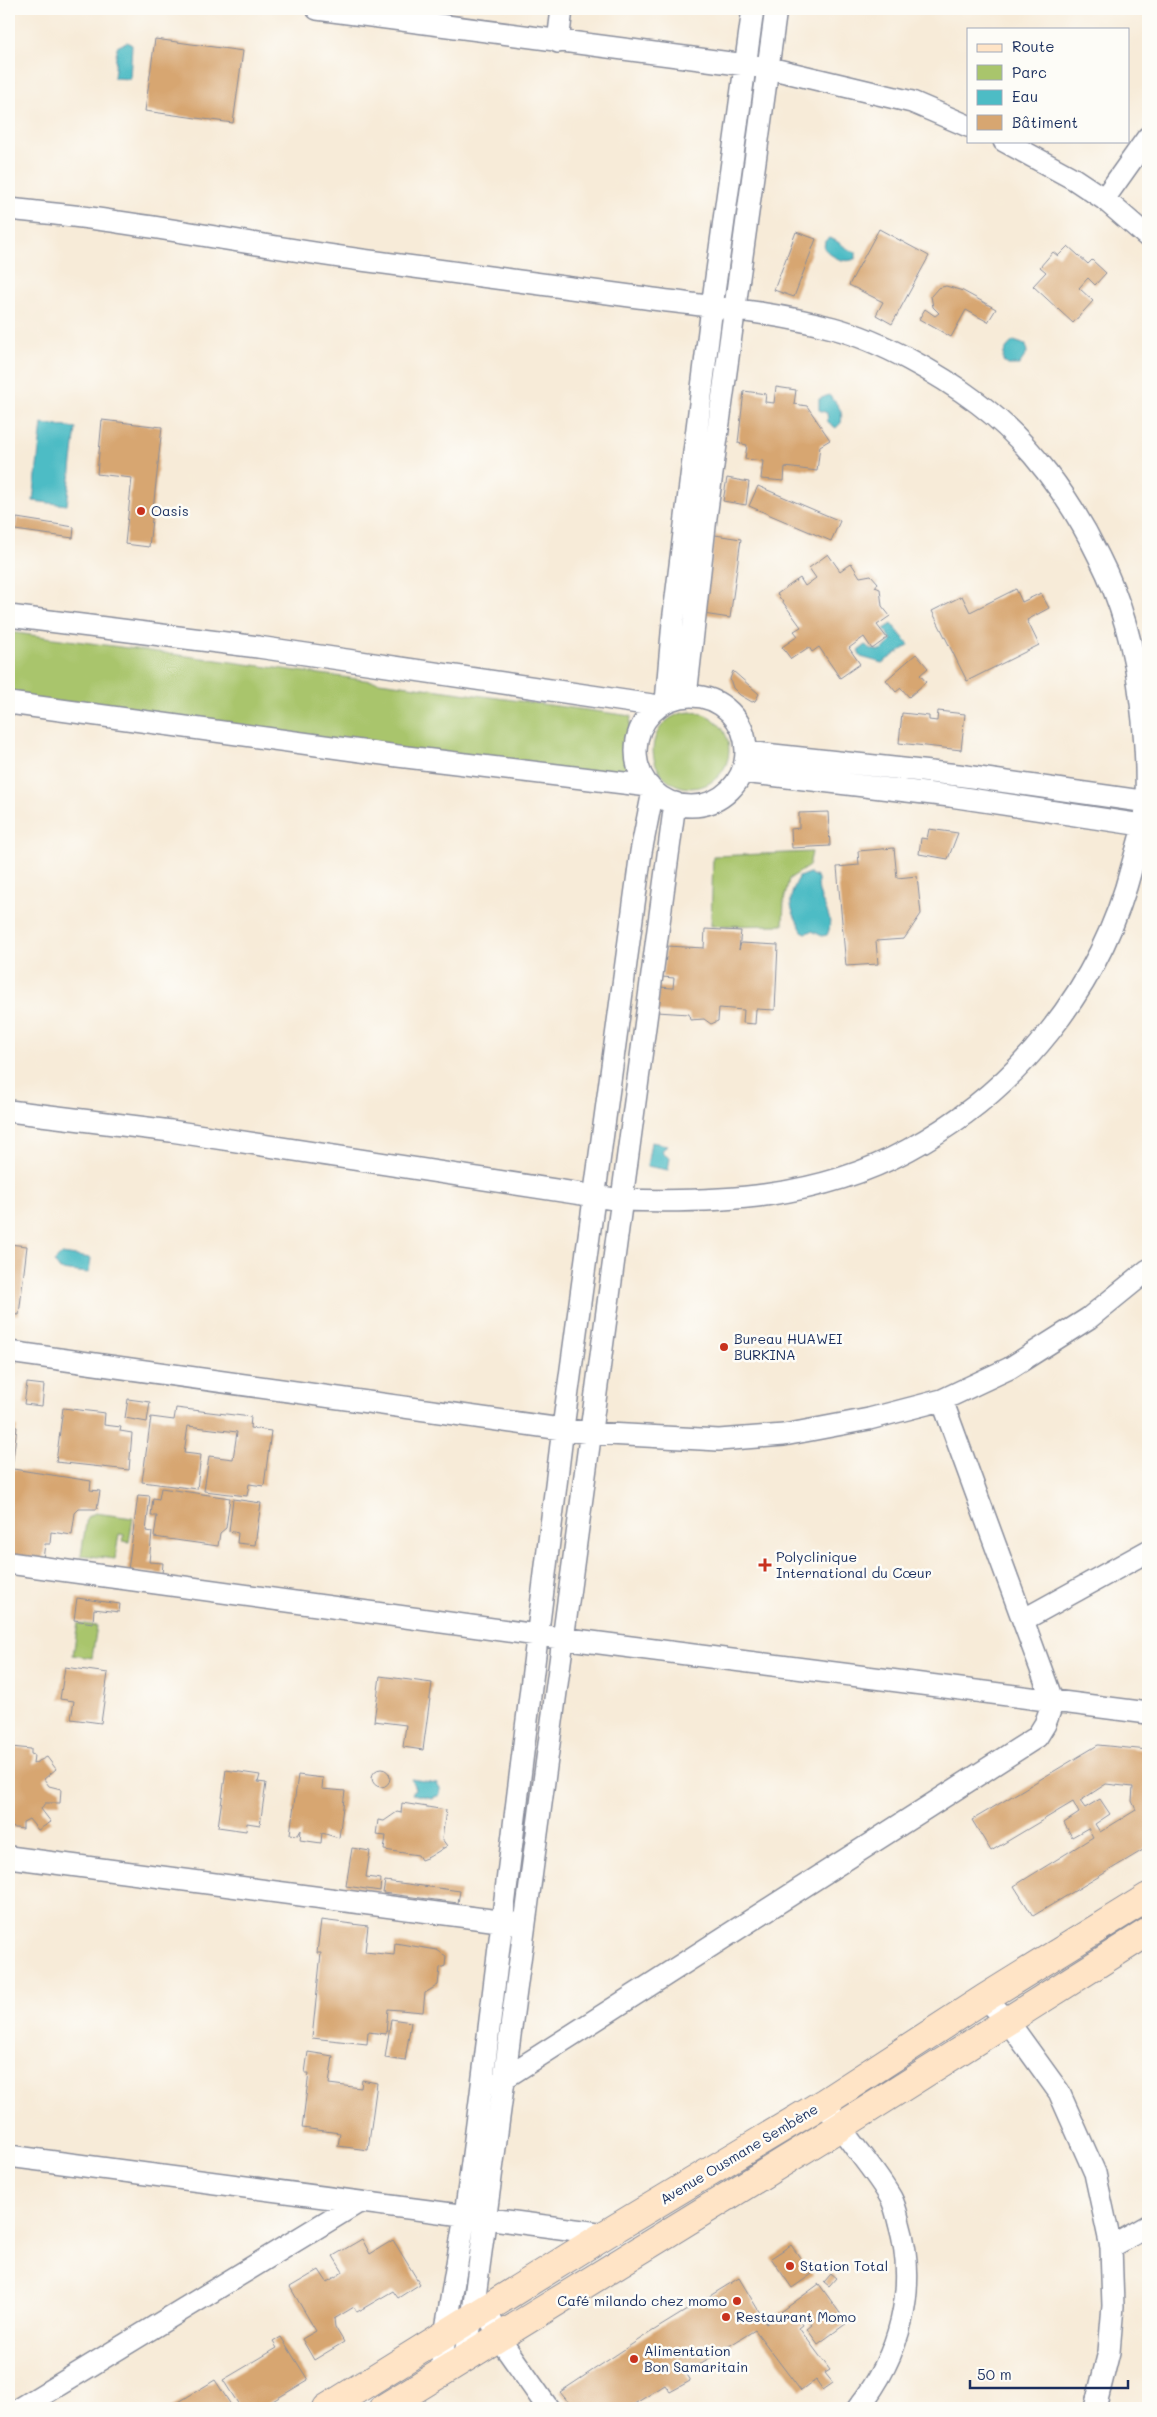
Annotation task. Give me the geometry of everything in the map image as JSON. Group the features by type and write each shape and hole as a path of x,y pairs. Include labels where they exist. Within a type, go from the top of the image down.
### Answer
{"main road":[{"name":"Avenue Ousmane Sembène","path":"327,2408 606,2234 826,2102 985,1998 1148,1898"},
{"path":"384,2408 840,2127 1148,1932"}],"street":[{"path":"317,9 558,42 747,64 912,102 967,126"},
{"path":"558,42 562,9"},
{"path":"670,701 673,622 712,307 747,64 753,9"},
{"path":"9,616 670,701 711,700 730,711 743,730 745,762 732,789 715,801 695,806 675,803 651,788 642,775 636,756 638,738 645,720 670,701 706,517 776,9"},
{"path":"1104,199 1148,137"},
{"path":"1006,142 1074,179 1104,199 1148,237"},
{"path":"9,209 116,221 339,257 734,310 833,328 863,338 922,368 979,404 1014,435 1043,468 1081,520 1110,579 1133,644 1144,729 1147,802 1146,826 1127,886 1100,957 1068,1009 1017,1069 951,1124 906,1151 851,1176 777,1194 692,1202 621,1200 171,1131 9,1111"},
{"path":"9,703 651,788"},
{"path":"745,762 958,775 1147,802"},
{"path":"745,762 1146,826"},
{"path":"453,2365 479,2314 475,2217 481,2093 562,1428 651,788"},
{"path":"453,2365 445,2335 475,2217 504,2079 675,803"},
{"path":"9,1352 562,1428 590,1434 719,1440 784,1435 869,1419 942,1400 1018,1363 1089,1318 1148,1270"},
{"path":"481,2093 1037,1737 1045,1724 1053,1702 942,1400"},
{"path":"1023,1620 1148,1551"},
{"path":"9,1563 537,1635 1148,1713"},
{"path":"9,1857 525,1925"},
{"path":"985,1998 1007,2020 1059,2092 1095,2173 1111,2247 1113,2306 1109,2352 1100,2405"},
{"path":"826,2102 840,2127 870,2166 892,2200 903,2238 907,2276 903,2315 892,2353 875,2388 858,2408"},
{"path":"9,2156 606,2234"},
{"path":"21,2408 359,2202"},
{"path":"1111,2247 1148,2226"},
{"path":"479,2314 498,2337 548,2408"}],"green space":[{"path":"9,632 631,716 625,780 9,698"},
{"path":"684,712 698,712 712,718 723,729 729,743 726,765 718,777 698,788 684,788 670,782 659,771 653,757 653,743 659,729 670,718"},
{"path":"812,852 809,866 789,879 784,901 783,925 711,926 713,856"},
{"path":"95,1513 133,1518 129,1542 123,1541 124,1535 119,1534 115,1559 81,1555 87,1517"},
{"path":"78,1623 97,1626 92,1658 73,1655"}],"water":[{"path":"127,42 132,45 130,79 114,78 117,47"},
{"path":"829,238 856,252 856,258 848,261 839,259 831,254 824,248 825,241"},
{"path":"1014,341 1026,345 1027,353 1019,365 1008,365 1003,361 1004,355 1007,347"},
{"path":"829,395 835,401 842,414 841,423 836,428 828,422 827,413 819,410 819,399"},
{"path":"42,424 76,428 67,505 33,501"},
{"path":"892,624 909,645 882,663 861,657 858,651 866,645 870,649 881,651 892,640 884,629"},
{"path":"809,873 818,878 819,893 830,924 827,935 822,936 812,931 806,933 802,931 791,906 792,894 799,877"},
{"path":"651,1142 667,1145 662,1151 664,1155 670,1157 668,1170 647,1166"},
{"path":"62,1254 91,1258 89,1273 60,1270 54,1262"},
{"path":"411,1779 437,1783 440,1788 440,1795 432,1798 412,1794 415,1788"}],"building":[{"path":"155,39 243,51 233,123 145,111"},
{"path":"1148,145 1148,171 1146,170 1143,154"},
{"path":"879,229 929,256 892,324 876,315 883,302 849,285"},
{"path":"796,232 816,239 794,297 774,290"},
{"path":"1068,246 1088,264 1092,260 1106,273 1095,285 1088,278 1079,288 1093,301 1073,323 1033,286 1046,272 1040,267 1053,252 1058,256"},
{"path":"946,286 963,291 996,309 988,322 966,310 951,337 919,319 925,309 935,316 939,313 933,307 931,296 938,288"},
{"path":"776,387 796,390 794,404 807,406 830,440 820,446 817,471 785,467 784,481 761,479 763,461 745,459 747,445 738,443 744,391 766,394 765,402 774,403"},
{"name":"Oasis","path":"102,420 162,427 149,547 125,544 132,478 97,474"},
{"path":"727,478 749,482 746,505 723,501"},
{"path":"758,486 840,521 831,541 749,506"},
{"path":"17,518 74,527 73,538 15,530"},
{"path":"715,535 741,539 730,618 703,614"},
{"path":"828,554 840,571 851,563 860,577 871,575 878,583 875,587 880,589 882,606 890,616 877,625 887,638 872,649 864,637 849,648 860,664 840,678 819,647 812,652 809,647 791,659 782,647 798,636 794,631 801,627 777,594 800,578 805,586 816,578 809,568"},
{"path":"1016,589 1022,602 1041,593 1049,608 1027,620 1039,645 967,681 932,611 962,596 970,612"},
{"path":"916,654 928,668 920,675 926,682 909,697 901,688 896,692 886,680"},
{"path":"733,671 759,694 755,701 752,702 740,695 733,688 730,679"},
{"path":"938,711 965,714 961,750 899,743 902,713 929,716 929,720 937,721"},
{"path":"828,812 830,846 792,848 791,829 799,828 799,813"},
{"path":"929,829 958,833 948,859 919,854 921,838 927,839"},
{"path":"894,848 897,878 917,876 921,914 904,939 876,941 878,964 846,966 837,867 859,865 858,851"},
{"path":"705,929 741,931 739,950 741,943 778,945 775,1010 756,1009 755,1024 743,1023 744,1010 719,1008 718,1021 711,1024 704,1019 690,1020 689,1014 657,1012 658,987 673,988 674,978 662,977 666,946 704,948"},
{"path":"9,1244 27,1246 19,1315 9,1314"},
{"path":"27,1383 44,1385 42,1406 24,1404"},
{"path":"128,1399 150,1402 147,1422 125,1418"},
{"path":"63,1408 105,1413 104,1425 121,1427 120,1431 132,1433 129,1470 56,1462"},
{"path":"176,1408 251,1417 250,1428 271,1431 264,1486 249,1484 247,1496 204,1491 209,1456 233,1459 237,1432 188,1426 184,1453 201,1455 197,1489 142,1482 151,1417 174,1420"},
{"path":"9,1426 17,1427 10,1484 9,1484"},
{"path":"13,1469 91,1481 90,1490 100,1491 97,1509 79,1509 75,1513 72,1535 51,1532 50,1544 45,1544 43,1559 9,1554 9,1498"},
{"path":"161,1488 230,1498 226,1528 220,1533 218,1546 154,1537 157,1516 151,1516 153,1498 159,1499"},
{"path":"138,1495 150,1496 146,1531 152,1532 149,1562 163,1563 162,1574 128,1570"},
{"path":"233,1499 261,1503 255,1545 237,1543 238,1533 229,1531"},
{"path":"77,1598 120,1604 119,1612 94,1609 93,1623 74,1620"},
{"path":"65,1667 108,1673 101,1723 71,1719 74,1701 60,1699"},
{"path":"380,1676 432,1683 423,1750 403,1747 406,1725 374,1721"},
{"path":"1098,1745 1148,1750 1148,1847 1033,1916 1014,1886 1093,1837 1088,1828 1072,1837 1064,1823 1079,1813 1073,1802 991,1851 972,1820","holes":["1106,1784 1133,1787 1132,1801 1136,1810 1100,1832 1095,1824 1110,1814 1100,1799 1085,1808 1080,1801"]},
{"path":"11,1747 31,1749 31,1754 34,1755 33,1764 47,1757 56,1769 44,1779 49,1786 61,1789 60,1803 45,1803 41,1809 51,1822 38,1830 29,1819 23,1822 23,1829 9,1827 9,1751 11,1751"},
{"path":"377,1769 385,1769 390,1774 388,1785 377,1787 372,1782 372,1774"},
{"path":"226,1770 260,1775 258,1782 266,1783 260,1825 247,1823 246,1831 218,1827"},
{"path":"298,1775 323,1778 322,1789 345,1791 339,1838 322,1833 321,1843 300,1840 301,1830 298,1835 290,1834"},
{"path":"402,1803 446,1810 442,1839 447,1846 421,1860 418,1855 384,1850 386,1836 376,1835 378,1820 384,1821 397,1812 401,1813"},
{"path":"352,1848 370,1851 366,1877 381,1879 380,1891 346,1886"},
{"path":"385,1881 460,1891 458,1903 383,1893"},
{"path":"321,1920 368,1926 365,1952 394,1955 395,1943 437,1950 446,1956 445,1966 440,1968 438,1985 425,1993 423,2012 388,2009 386,2034 368,2032 367,2044 312,2038 321,1953 317,1953"},
{"path":"391,2019 411,2022 405,2061 385,2058"},
{"path":"308,2052 333,2056 329,2084 361,2088 362,2080 377,2083 368,2150 338,2146 340,2133 302,2128 309,2073 305,2073"},
{"path":"362,2239 370,2254 393,2240 420,2284 398,2298 393,2291 357,2312 354,2307 334,2319 335,2327 344,2342 314,2360 302,2339 316,2331 290,2287 319,2270 327,2282 343,2272 333,2256"},
{"path":"791,2245 812,2274 792,2288 771,2258"},
{"path":"831,2274 836,2278 829,2286 824,2282"},
{"path":"739,2278 766,2323 819,2284 847,2323 818,2344 807,2329 812,2325 806,2316 800,2320 803,2325 799,2328 830,2370 825,2373 833,2383 823,2390 816,2380 801,2391 755,2330 685,2373 690,2381 670,2392 665,2385 628,2408 573,2408 560,2392 643,2337"},
{"path":"281,2337 308,2380 261,2408 241,2408 223,2380 277,2348 273,2342"},
{"path":"215,2380 233,2408 169,2408"}],"place":[{"name":"Oasis","path":"141,511"},
{"name":"Bureau HUAWEI BURKINA","path":"724,1347"},
{"name":"Polyclinique International du Cœur","path":"765,1565"},
{"name":"Station Total","path":"790,2266"},
{"name":"Café milando chez momo","path":"737,2301"},
{"name":"Restaurant Momo","path":"726,2317"},
{"name":"Alimentation Bon Samaritain","path":"634,2359"}]}
